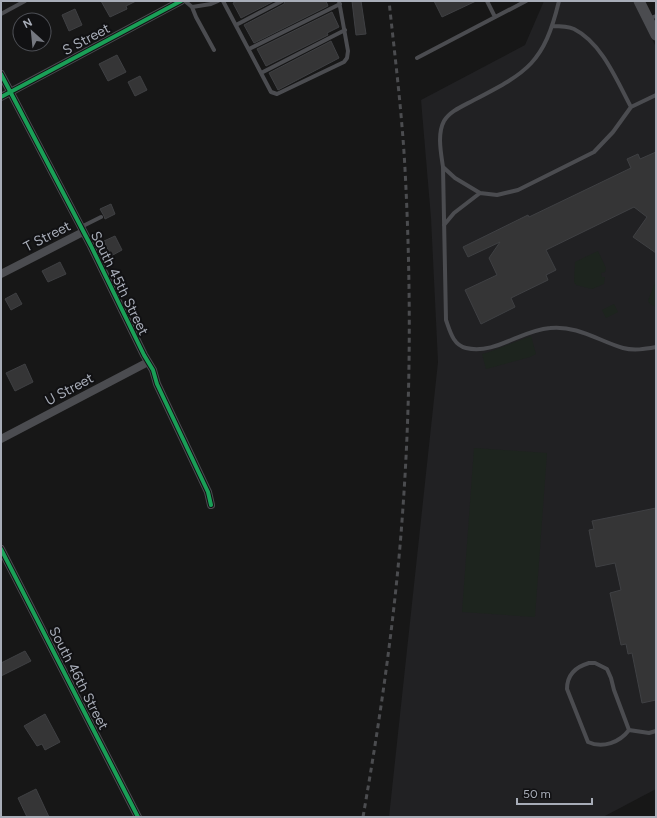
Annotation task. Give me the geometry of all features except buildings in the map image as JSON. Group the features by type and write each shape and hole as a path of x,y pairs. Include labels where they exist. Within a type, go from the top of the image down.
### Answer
{"street":[{"name":"S Street","path":"1,97 181,1"},
{"path":"639,1 652,18 656,36"},
{"name":"South 45th Street","path":"1,74 82,229 153,370 157,384 208,492 211,505"},
{"name":"T Street","path":"1,274 82,229"},
{"name":"U Street","path":"1,439 148,362"},
{"name":"South 46th Street","path":"1,549 138,817"}],"lane":[{"path":"1,14 25,1"},
{"path":"185,1 192,6 196,17 214,50"},
{"path":"192,6 211,4 218,1"},
{"path":"223,1 271,92 277,94 344,62 348,58 339,3 249,49"},
{"path":"236,25 282,1"},
{"path":"487,1 495,17"},
{"path":"417,58 526,1"},
{"path":"559,1 552,26 542,51 536,60 522,72 501,86 453,111 444,121 440,134 443,167 446,320 452,338 464,348 480,350 495,347 510,339 550,328 575,329 624,349 642,350 656,347"},
{"path":"552,26 563,26 574,29 585,37 599,51 608,64 631,107"},
{"path":"262,73 344,30"},
{"path":"443,167 455,178 480,193 497,195 518,190 594,152 613,132 631,107 656,95"},
{"path":"444,226 454,213 480,193"},
{"path":"82,229 101,217"},
{"path":"589,663 601,665 607,669 629,730 620,739 608,744 601,745 588,742 567,689 570,676 573,671 578,667 589,663"},
{"path":"629,730 648,733 656,731"}],"shaded area":[{"path":"544,1 633,1 656,47 656,789 603,817 389,817 438,362 431,218 421,100 525,45"},
{"path":"598,251 606,268 605,272 601,273 602,277 605,277 604,284 592,289 576,285 574,282 575,262"},
{"path":"656,280 656,307 648,301"},
{"path":"614,304 618,312 606,318 602,310"},
{"path":"531,336 536,354 486,369 482,354"},
{"path":"474,448 547,453 535,617 462,612"}],"railway":[{"path":"363,817 382,701 392,624 400,546 408,422 409,296 407,211 402,127 389,1"}],"cycle path":[{"path":"1,97 181,1"},
{"path":"1,74 91,246 144,355 153,370 157,384 208,492 211,505"},
{"path":"1,549 138,817"}]}
